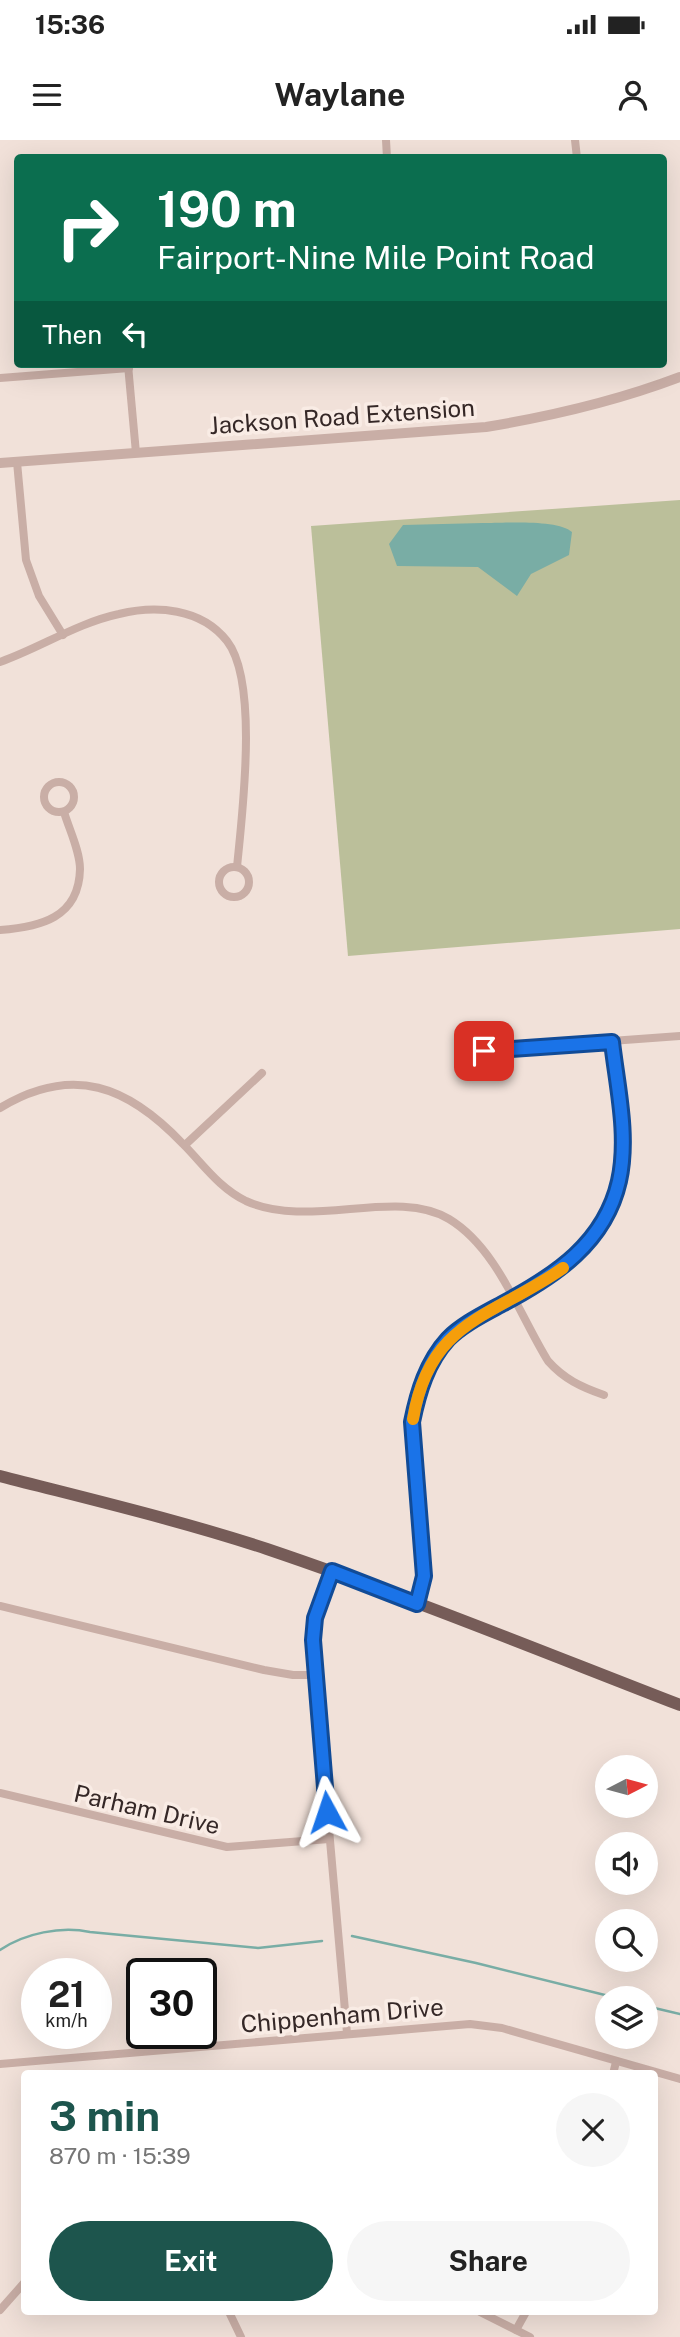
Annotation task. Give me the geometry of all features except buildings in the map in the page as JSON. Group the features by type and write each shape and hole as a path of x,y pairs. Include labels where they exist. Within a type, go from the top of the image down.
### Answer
{"main road":[{"path":"0,1476 182,1523 332,1571 680,1705"}],"street":[{"path":"0,378 107,368"},
{"path":"128,368 136,453"},
{"name":"Jackson Road Extension","path":"0,463 486,426 533,419 619,399 680,377"},
{"path":"17,461 26,560 39,596 63,635"},
{"path":"0,662 103,618 138,610 156,609 187,614 202,621 227,642 239,670 244,714 245,776 237,867"},
{"path":"0,930 46,923 57,917 73,898 80,868 64,812"},
{"path":"458,1052 680,1036"},
{"path":"417,1604 424,1576 413,1445 412,1422 416,1399 425,1376 449,1339 465,1325 545,1280 566,1265 588,1244 612,1204 623,1158 612,1042"},
{"path":"185,1145 262,1073"},
{"path":"0,1108 37,1090 76,1085 117,1092 152,1113 226,1189 247,1202 295,1213 408,1206 446,1217 479,1244 548,1361 560,1374 579,1386 604,1395"},
{"path":"332,1571 313,1628 347,2033"},
{"path":"0,1606 264,1670 293,1675 315,1675"},
{"name":"Parham Drive","path":"0,1793 227,1847 329,1839"},
{"name":"Chippenham Drive","path":"0,2064 452,2024 483,2024 644,2070"},
{"path":"614,2070 616,2062"},
{"name":"Chippenham Drive","path":"658,2074 680,2080"},
{"path":"0,2310 21,2286"},
{"path":"231,2315 242,2337"},
{"path":"486,2315 530,2337"},
{"path":"516,2330 524,2315"}],"green space":[{"path":"680,500 680,929 348,956 311,526"}],"water":[{"path":"403,525 555,525 572,532 569,555 531,574 517,596 478,567 397,566 389,544"}],"waterway":[{"path":"0,1950 32,1935 67,1930 258,1948 322,1941"},
{"path":"352,1936 595,1993"},
{"path":"658,2009 680,2014"}],"slow traffic":[{"path":"413,1419 416,1399 425,1376 449,1339 465,1325 563,1268"}],"route":[{"path":"327,1812 313,1628 332,1571 417,1604 424,1576 412,1422 416,1399 425,1376 449,1339 465,1325 545,1280 588,1244 602,1224 619,1182 623,1158 622,1134 612,1042 484,1051"}]}
